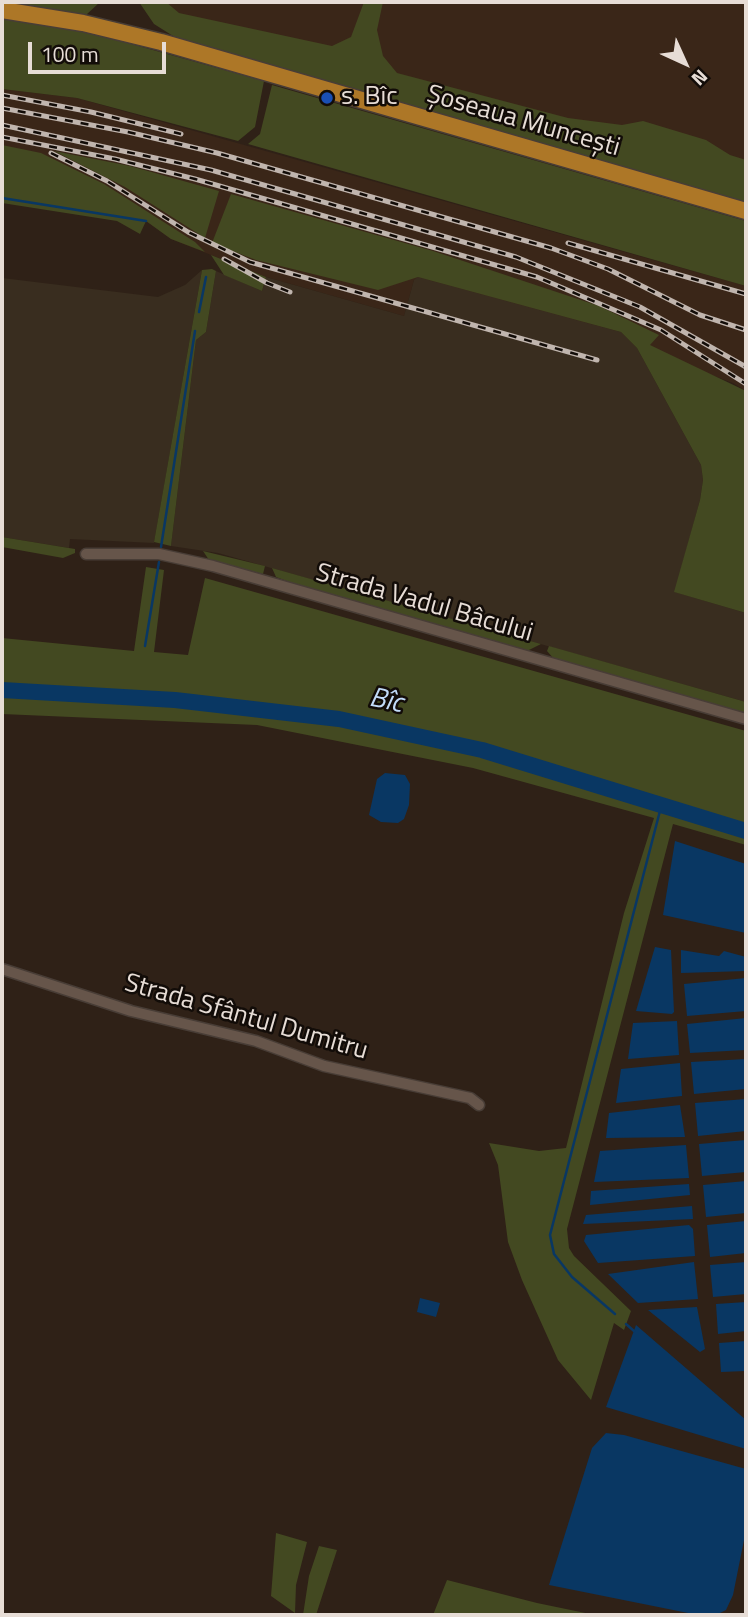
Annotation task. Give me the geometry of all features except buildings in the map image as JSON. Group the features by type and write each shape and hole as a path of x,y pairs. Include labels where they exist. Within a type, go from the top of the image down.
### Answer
{"main road":[{"name":"Șoseaua Muncești","path":"2,10 83,23 161,42 746,211"}],"street":[{"name":"Strada Vadul Bâcului","path":"86,554 159,554 226,570 746,719"},
{"name":"Strada Sfântul Dumitru","path":"2,969 131,1011 256,1041 324,1066 470,1098 479,1105"}],"shaded area":[{"path":"161,2 746,2 746,165 200,25 163,9"},
{"path":"2,89 77,98 746,286 746,391 733,383 637,348 621,332 414,280 404,316 266,277 171,239 124,205 2,162"},
{"path":"202,270 154,543 70,539 69,548 2,537 2,278 158,297 185,285"},
{"path":"216,271 262,291 266,277 404,316 414,280 418,277 621,332 637,348 701,465 703,480 700,500 675,592 746,613 746,702 218,553 171,546 196,340 206,332"}],"green space":[{"path":"2,2 100,2 86,15 2,5"},
{"path":"139,2 166,2 179,13 332,46 351,37 364,2 383,2 377,30 383,56 397,73 568,118 622,125 643,121 706,140 730,155 746,160 746,205 181,41 154,24"},
{"path":"2,18 85,31 264,81 255,127 238,141 77,98 2,89"},
{"path":"272,85 746,221 746,286 248,144 260,134"},
{"path":"2,145 41,153 104,184 195,242 205,252 171,239 146,221 140,234 117,221 2,203"},
{"path":"54,151 130,166 219,191 205,238 125,187"},
{"path":"231,194 433,251 599,306 659,335 650,345 746,391 746,613 674,592 700,500 703,480 701,465 637,348 621,332 418,277 378,290 256,260 212,243"},
{"path":"211,255 266,277 262,291 224,275"},
{"path":"202,270 216,271 206,332 196,340 171,546 154,542"},
{"path":"2,537 75,549 75,553 63,558 2,547"},
{"path":"203,551 265,566 263,574 209,560"},
{"path":"146,567 164,570 154,652 188,655 205,578 746,731 746,845 673,824 567,1229 569,1248 574,1256 631,1311 624,1330 614,1323 591,1400 558,1360 522,1280 508,1242 498,1165 489,1143 539,1151 566,1148 624,913 654,818 473,768 257,725 2,714 2,638 134,651"},
{"path":"272,568 541,644 527,651 303,587 276,577"},
{"path":"549,646 746,702 746,715 554,659 547,651"},
{"path":"276,1533 307,1542 296,1585 295,1613 271,1596"},
{"path":"319,1546 337,1550 316,1615 303,1615 309,1576"},
{"path":"447,1580 537,1603 595,1615 433,1615"}],"water":[{"path":"385,773 405,775 410,784 409,805 404,819 398,823 381,822 369,815 377,779"},
{"path":"675,841 746,864 746,933 663,915"},
{"path":"655,947 671,950 672,1014 636,1011"},
{"path":"681,950 719,956 724,951 746,957 746,971 681,973"},
{"path":"746,978 746,1011 687,1016 684,984"},
{"path":"746,1018 746,1050 690,1053 687,1024"},
{"path":"677,1021 679,1055 628,1059 633,1023"},
{"path":"746,1059 746,1089 694,1094 691,1062"},
{"path":"680,1063 682,1096 616,1103 621,1069"},
{"path":"746,1099 746,1131 698,1136 695,1103"},
{"path":"680,1105 685,1137 606,1138 609,1113"},
{"path":"746,1140 746,1172 702,1176 699,1144"},
{"path":"686,1145 689,1178 594,1182 600,1151"},
{"path":"746,1181 746,1213 706,1217 703,1185"},
{"path":"689,1184 690,1195 590,1205 591,1191"},
{"path":"692,1206 693,1219 583,1224 586,1215"},
{"path":"746,1221 746,1253 710,1257 707,1225"},
{"path":"689,1225 693,1229 695,1256 598,1263 584,1241 586,1235"},
{"path":"694,1262 698,1299 638,1303 608,1274"},
{"path":"746,1262 746,1294 713,1297 710,1265"},
{"path":"420,1298 440,1303 436,1317 417,1312"},
{"path":"746,1302 746,1331 718,1334 716,1304"},
{"path":"697,1307 705,1349 700,1352 648,1310"},
{"path":"636,1325 746,1420 746,1449 606,1407"},
{"path":"746,1341 746,1371 721,1372 719,1343"},
{"path":"606,1433 624,1435 746,1469 746,1530 733,1595 726,1610 716,1615 698,1615 549,1585 592,1448"}],"waterway":[{"path":"2,198 146,221"},
{"path":"199,312 206,277"},
{"path":"161,547 195,331"},
{"path":"145,646 159,562"},
{"name":"Bîc","path":"2,690 175,700 339,719 482,750 746,831"},
{"path":"615,1314 572,1277 554,1254 550,1235 661,807"},
{"path":"626,1324 634,1331"}],"railway":[{"path":"2,95 91,112 181,134"},
{"path":"2,108 128,132 217,153 551,248 608,269 700,315 746,330"},
{"path":"2,125 211,170 516,257 640,307 746,367"},
{"path":"2,137 115,159 195,179 537,277 661,330 746,384"},
{"path":"51,153 107,181 188,232 250,262 597,360"},
{"path":"568,243 746,294"},
{"path":"224,259 267,283 290,292"}],"place":[{"name":"s. Bîc","path":"327,98"}]}
